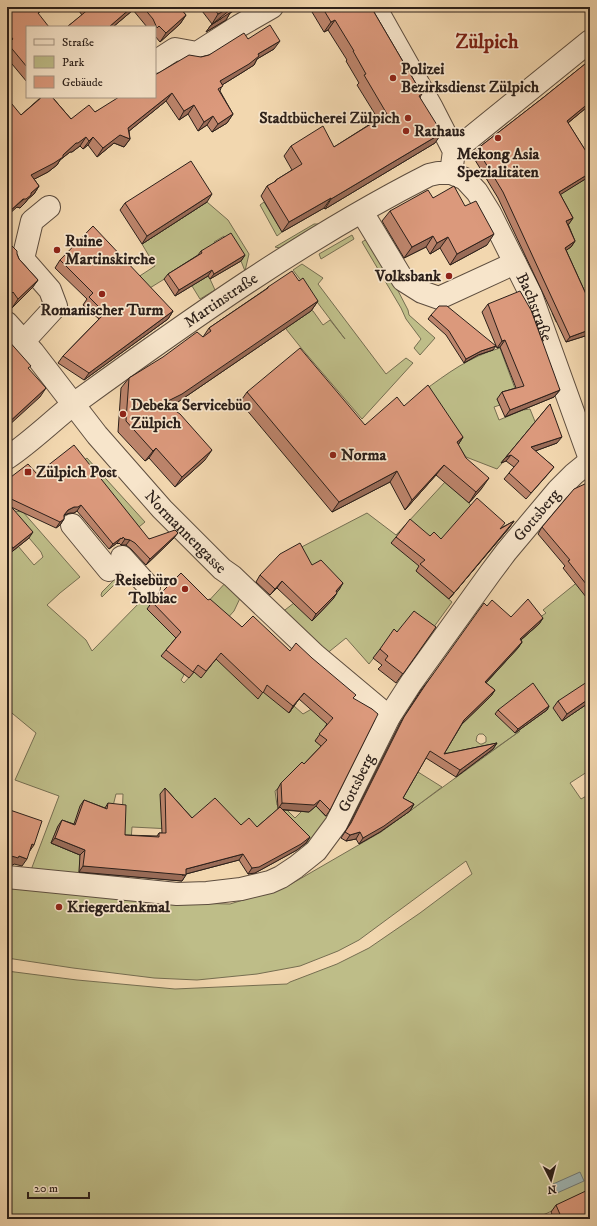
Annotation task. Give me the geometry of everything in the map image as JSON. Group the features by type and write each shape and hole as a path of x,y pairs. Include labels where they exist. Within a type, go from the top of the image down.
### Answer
{"street":[{"path":"156,61 175,50 197,53 272,7"},
{"path":"377,8 454,151 451,172"},
{"path":"454,151 590,41"},
{"name":"Martinstraße","path":"7,458 73,405 163,340 270,268 362,212 429,175 451,172"},
{"name":"Bachstraße","path":"451,172 465,179 477,192 490,213 531,295 590,460"},
{"path":"24,342 56,306 50,290 23,259 32,221 49,207"},
{"path":"362,212 403,280 422,292 438,298 515,263"},
{"name":"Normannengasse","path":"7,322 97,435 162,509 222,569 232,576 314,655 389,717"},
{"name":"Gottsberg","path":"7,877 177,894 207,893 241,889 270,882 281,877 316,851 336,824 389,717 411,683 506,552 558,490 590,460"},
{"path":"72,525 115,564 149,588"}],"green space":[{"path":"584,172 590,184 590,311 556,322 552,313 572,305 562,281 562,227 569,224 555,198"},
{"path":"207,202 228,220 249,254 245,271 241,261 224,236 214,242 216,245 210,279 215,290 200,299 179,270 145,291 132,281 155,266 142,244"},
{"path":"264,202 282,232 277,236 260,205"},
{"path":"314,224 320,224 280,248 275,247"},
{"path":"352,235 354,239 321,259 319,254"},
{"path":"370,237 408,310 409,315 435,338 420,355 414,348 421,339 406,319 362,242"},
{"path":"302,264 323,278 318,284 386,374 406,358 413,363 362,419 278,319 302,306 313,311 323,325 330,320 345,339 293,270"},
{"path":"500,348 517,394 497,399 500,405 494,407 499,420 523,410 530,409 536,424 497,469 466,457 422,392 450,372 469,361"},
{"path":"87,458 145,522 134,531 80,463"},
{"path":"445,482 471,506 416,571 452,602 428,635 393,640 389,638 369,664 346,638 325,655 281,613 294,603 333,599 340,588 316,566 299,576 292,552 367,513 396,535"},
{"path":"14,511 23,512 80,577 47,605 86,640 92,651 145,597 180,634 180,671 184,675 181,680 184,683 194,672 201,677 222,652 266,686 288,712 294,706 303,714 315,707 319,716 328,725 315,741 327,750 275,791 277,805 284,807 295,818 303,810 315,805 325,816 331,818 309,846 279,816 252,833 132,827 131,841 118,841 122,823 123,794 116,794 112,810 71,832 58,826 51,843 80,855 79,875 31,870 59,796 15,780 36,733 7,709 7,551 18,546 34,565 43,557 41,552 24,532"},
{"path":"590,572 590,770 570,783 581,799 590,794 590,1194 534,1219 7,1219 7,971 77,980 175,989 287,984 337,964 369,948 420,913 472,874 466,861 359,940 338,951 300,966 257,974 197,980 154,978 7,958 7,885 186,903 230,904 286,887 381,832 520,731 469,767 445,752 481,688 536,620 546,613 543,610","holes":["479,734 483,734 486,737 486,742 480,744 476,741 477,736"]},
{"path":"120,574 124,575 102,597 102,592"},
{"path":"228,580 242,594 234,611 224,622 205,605"},
{"path":"418,772 442,787 410,811 399,803"}],"water":[{"path":"580,1172 584,1181 557,1193 553,1184"}],"building":[{"path":"7,7 40,7 42,9 38,13 48,26 26,26 26,66 8,44 13,39 7,32"},
{"path":"89,7 132,7 110,26 68,26 90,8"},
{"path":"143,7 179,7 186,15 166,33 159,26 157,28 153,19"},
{"path":"213,7 231,7 218,14"},
{"name":"Rathaus","path":"322,7 371,7 422,94 419,96 442,133 331,199 289,222 267,186 302,164 291,146 323,126 334,147 387,114 364,75 366,74 354,51 335,20 331,22"},
{"path":"230,10 231,12 211,25"},
{"path":"270,25 280,41 258,54 259,56 249,64 220,81 223,86 218,89 233,114 218,124 213,116 204,122 194,105 184,111 172,93 128,128 130,139 120,135 103,148 93,137 89,141 86,137 76,143 63,155 63,157 31,175 39,186 31,193 31,195 26,199 23,199 7,215 7,98 21,115 41,98 53,98 71,119 89,105 95,112 117,98 156,98 156,74 189,55 201,57 209,55 244,33 248,39"},
{"path":"590,60 590,102 567,121 587,153 590,151 590,173 559,192 573,218 566,221 575,241 565,248 590,303 590,333 589,330 570,337 503,192 477,149"},
{"path":"191,161 212,194 147,236 125,203"},
{"path":"454,186 465,206 476,201 494,234 457,254 448,237 437,243 433,236 412,247 390,211 428,190 433,198"},
{"path":"93,226 173,311 89,373 63,356 105,313 89,297 93,293 60,260"},
{"path":"231,233 245,255 214,274 212,270 179,290 168,274 202,253 201,251"},
{"path":"7,241 17,251 19,259 38,280 18,299 13,292 7,298"},
{"path":"292,271 299,281 303,278 318,301 182,394 168,401 170,402 167,405 180,414 212,450 182,477 156,448 153,451 126,421 129,378 163,357 197,332 203,337 211,331 209,328"},
{"path":"520,291 531,310 560,390 510,410 502,392 524,386 505,340 502,341 488,304"},
{"path":"439,306 447,306 496,346 481,351 466,359 449,331 431,315"},
{"path":"7,339 31,366 28,368 46,388 7,424"},
{"path":"300,348 365,425 397,397 404,406 428,385 463,437 457,442 466,458 489,478 476,492 444,465 412,500 397,471 339,502 247,392"},
{"path":"550,404 562,437 531,447 554,467 531,493 509,473 519,461 511,455 506,457"},
{"path":"74,445 149,539 175,530 178,533 150,559 135,543 123,537 113,544 81,505 68,510 64,515 64,519 60,522 7,497 7,480 28,464 37,474"},
{"path":"587,483 590,490 590,589 568,561 570,560 542,527 574,489"},
{"path":"477,498 505,523 500,529 514,521 454,593 420,564 425,560 396,537 410,519 430,536 434,532 441,539"},
{"path":"7,502 33,532 13,548 9,543 7,544"},
{"path":"300,543 312,565 321,560 343,583 336,591 337,593 316,614 282,581 275,589 260,575 280,554"},
{"path":"181,573 208,600 210,599 242,627 253,616 290,651 296,643 356,695 353,698 378,714 330,810 320,800 314,805 282,803 281,783 302,762 304,764 327,740 319,734 333,718 304,693 293,706 267,685 263,693 221,653 206,671 198,665 193,672 166,650 181,632 152,602"},
{"path":"528,599 543,618 520,639 522,642 485,682 495,690 464,720 444,754 497,743 460,770 430,751 403,798 414,804 384,826 363,838 360,832 350,835 345,832 351,823 404,717 484,603 487,606 492,600 511,617"},
{"path":"414,611 436,627 403,674 385,660 388,656 380,649 394,629 397,632"},
{"path":"590,680 590,698 567,714 558,701"},
{"path":"533,683 549,706 518,729 498,710"},
{"path":"165,788 192,818 215,798 241,825 249,818 257,827 280,807 310,837 301,844 259,867 252,868 243,854 186,869 186,875 83,866 85,850 55,838 62,820 75,825 84,800 107,809 108,803 126,805 125,835 159,837 159,833 166,833"},
{"path":"7,809 42,821 34,845 32,844 27,859 19,856 18,858 7,855"},
{"path":"590,1189 590,1210 586,1212 589,1219 562,1219 556,1205"}],"place":[{"name":"Polizei Bezirksdienst Zülpich","path":"393,78"},
{"name":"Stadtbücherei Zülpich","path":"408,118"},
{"name":"Rathaus","path":"406,131"},
{"name":"Mekong Asia Spezialitäten","path":"498,138"},
{"name":"Ruine Martinskirche","path":"57,250"},
{"name":"Volksbank","path":"449,276"},
{"name":"Romanischer Turm","path":"102,294"},
{"name":"Debeka Servicebüo Zülpich","path":"123,414"},
{"name":"Norma","path":"333,455"},
{"name":"Zülpich Post","path":"28,472"},
{"name":"Reisebüro Tolbiac","path":"185,589"},
{"name":"Kriegerdenkmal","path":"59,907"}],"district":[{"name":"Zülpich","path":"487,42"}]}
